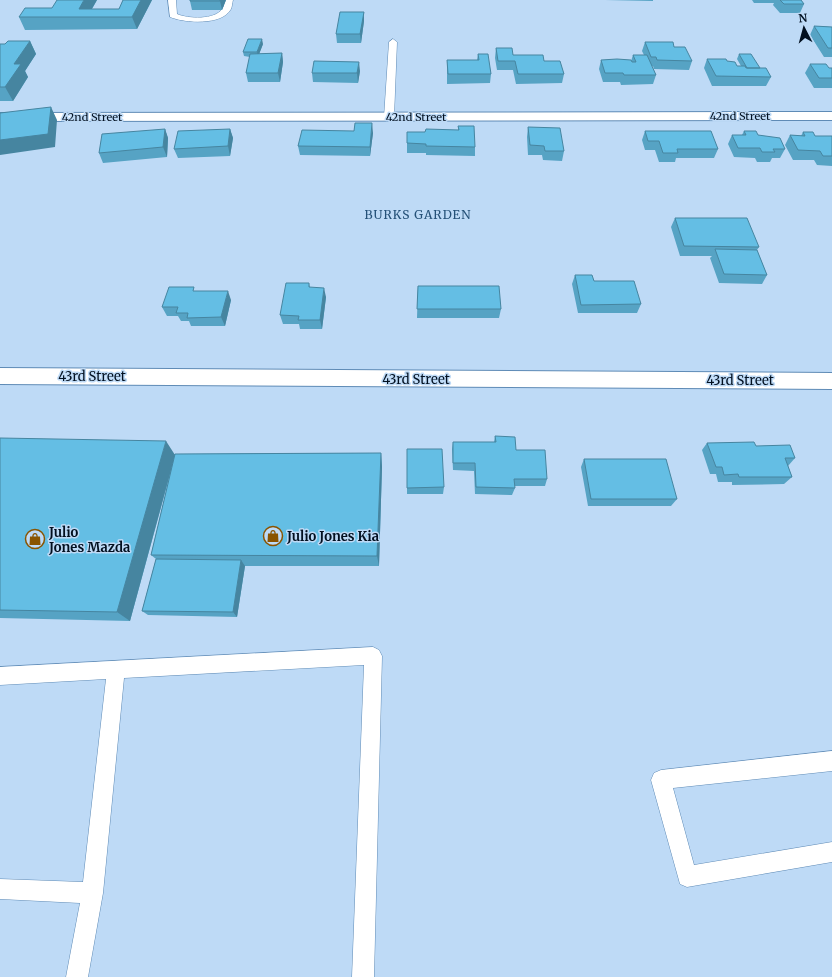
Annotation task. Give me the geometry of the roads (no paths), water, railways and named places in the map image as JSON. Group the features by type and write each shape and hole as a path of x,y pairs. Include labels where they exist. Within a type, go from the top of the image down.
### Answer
{"street":[{"name":"42nd Street","path":"0,117 832,116"},
{"name":"43rd Street","path":"0,376 832,381"}],"lane":[{"path":"172,0 173,15 182,19 208,19 221,15 227,9 229,0"},
{"path":"389,116 393,42"},
{"path":"0,676 373,656 363,977"},
{"path":"77,977 92,893 116,670"},
{"path":"832,761 661,780 687,877 832,852"},
{"path":"0,889 92,893"}],"place":[{"name":"Julio Jones Kia","path":"273,536"},
{"name":"Julio Jones Mazda","path":"35,539"}],"district":[{"name":"BURKS GARDEN","path":"418,215"}]}
